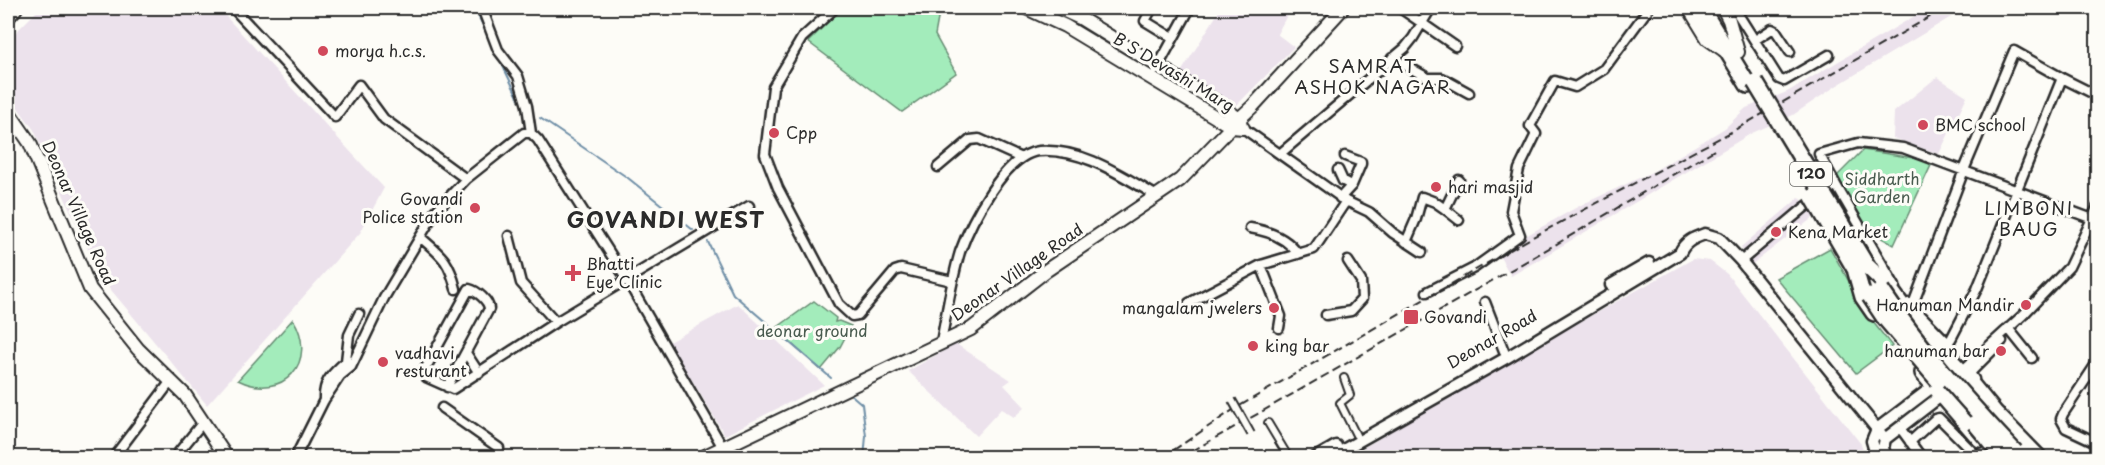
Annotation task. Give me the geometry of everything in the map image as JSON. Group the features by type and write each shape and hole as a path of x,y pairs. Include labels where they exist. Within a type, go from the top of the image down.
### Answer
{"highway":[{"path":"8,16 15,8"},
{"path":"1701,8 1718,27 1734,54"},
{"path":"1712,8 1718,27"},
{"name":"120","path":"1734,54 1861,267"},
{"path":"1861,267 1875,293 1884,317 2004,458"},
{"path":"1861,267 1886,284 1914,321 1962,369 1995,413 2039,458"},
{"path":"1861,267 1863,297 1887,332 1997,458"},
{"path":"1875,293 1894,310 1970,405 2023,458"}],"main road":[{"name":"B S Devashi Marg","path":"1026,8 1065,26 1152,78 1215,108"},
{"name":"B S Devashi Marg","path":"1058,8 1074,11 1158,66 1238,125"},
{"name":"Deonar Village Road","path":"700,458 971,329 1047,270 1157,196 1196,165 1238,125 1343,8"},
{"path":"1689,8 1708,39 1734,54"},
{"path":"1723,8 1729,20 1734,54"},
{"name":"Deonar Village Road","path":"8,111 30,143 90,289 138,349 185,395 227,458"}],"street":[{"path":"233,8 335,117 359,85 384,119 466,179"},
{"path":"482,8 498,50 518,76 527,106 531,134"},
{"path":"835,8 802,38 773,87 765,154 778,189 839,304 852,316 858,315 895,271 901,269 952,282"},
{"path":"1152,8 1145,21 1173,38"},
{"path":"1152,78 1190,8"},
{"path":"1400,8 1455,46"},
{"path":"1281,153 1405,48 1431,8"},
{"path":"1427,292 1474,268 1520,235 1510,211 1519,169 1536,134 1530,126 1555,81 1575,87 1605,69 1649,8"},
{"path":"1734,8 1779,79 1784,81 1829,55"},
{"path":"1065,26 1074,11"},
{"path":"1755,40 1772,29 1776,31 1790,52"},
{"path":"1912,307 1964,170 2014,51 2097,96"},
{"path":"1392,58 1428,78 1442,78 1469,93"},
{"path":"1950,339 1977,289 2062,78"},
{"name":"B S Devashi Marg","path":"1238,125 1281,153 1343,200 1369,212 1422,252"},
{"path":"295,458 324,400 340,376 351,367 384,298 435,212 466,179 524,134 531,134 538,140 627,280 718,451"},
{"path":"938,167 969,140 979,139 1022,158"},
{"path":"1986,393 1962,369 1951,347 1899,292 1819,154 1858,143 1903,148 2094,220"},
{"path":"941,342 952,282 961,250 982,206 1005,173 1022,158 1038,151 1064,153 1102,164 1157,196"},
{"path":"1190,303 1261,265 1314,249 1343,200 1361,162 1345,156"},
{"path":"1330,191 1339,172 1345,182 1351,185"},
{"path":"1445,209 1459,180"},
{"path":"1741,261 1804,208 1836,185"},
{"path":"1406,242 1422,197 1435,202 1459,220"},
{"path":"447,387 489,309 488,302 468,289 424,372 426,377 447,387 453,389 556,322 748,206"},
{"path":"1886,458 1883,448 1885,439 1900,428 1938,390 2009,330 2069,267 2094,220 2097,206"},
{"path":"1250,228 1278,236 1290,244 1298,254"},
{"name":"Deonar Road","path":"1315,458 1389,420 1661,260 1677,246 1683,246 1705,234 1719,238 1741,261 1885,439"},
{"path":"509,236 521,283 556,322"},
{"path":"420,237 451,267 456,289"},
{"path":"1326,315 1351,311 1362,299 1361,281 1348,261"},
{"path":"1261,265 1281,316 1279,328"},
{"path":"1485,302 1504,351"},
{"path":"324,400 323,389 331,375 346,361 349,335 359,314"},
{"name":"Deonar Road","path":"1329,458 1504,351 1555,323"},
{"path":"2009,330 2032,358"},
{"path":"466,352 479,373"},
{"path":"2097,361 2061,419 2066,428 2097,443"},
{"path":"1344,378 1350,395 1340,404 1356,435"},
{"path":"113,458 171,381"},
{"path":"1876,458 1872,441 1877,429 1938,390"},
{"path":"1232,400 1251,434"},
{"path":"442,408 499,448 497,458"},
{"path":"1910,442 1939,418 1979,458"},
{"path":"174,458 203,422"},
{"path":"1268,423 1288,458"},
{"path":"1900,428 1922,458"}],"shaded area":[{"path":"40,8 218,8 384,188 360,233 207,405 101,278 34,130 8,94 8,40"},
{"path":"1221,8 1291,8 1277,34 1294,47 1233,109 1180,74"},
{"path":"1928,8 1966,8 1836,86 1793,115 1752,133 1511,276 1497,252 1581,205 1654,171 1725,128 1746,108 1787,92"},
{"name":"BMC school","path":"1937,77 1967,96 1939,154 1893,138 1894,112"},
{"name":"Kena Market","path":"1800,197 1814,217 1751,265 1741,247"},
{"path":"1693,259 1710,261 1727,274 1861,444 1866,457 1346,458 1515,358"},
{"path":"738,304 824,385 725,435 669,342"},
{"path":"956,344 1011,380 1004,385 1025,407 1014,417 1001,409 976,436 908,371"}],"green space":[{"path":"842,8 940,8 935,35 956,73 902,112 808,42"},
{"name":"Siddharth Garden","path":"1863,150 1933,161 1894,245 1867,230 1836,177"},
{"path":"1830,248 1869,317 1892,346 1856,373 1776,278"},
{"name":"deonar ground","path":"814,301 836,318 835,322 839,321 851,326 840,347 821,370 775,329"},
{"path":"293,319 300,335 302,350 299,363 292,374 282,382 269,386 254,385 238,380"}],"waterway":[{"path":"474,8 489,37"},
{"path":"498,56 520,101"},
{"path":"540,118 628,178 693,230"},
{"path":"708,242 733,294 831,378"},
{"path":"848,392 862,404 866,436 864,458"}],"railway":[{"path":"1162,458 1236,408 1529,239 1733,131 1945,8"},
{"path":"1180,458 1560,242 1716,149"}],"place":[{"name":"morya h.c.s.","path":"323,51"},
{"name":"BMC school","path":"1923,125"},
{"name":"Cpp","path":"774,133"},
{"name":"hari masjid","path":"1436,187"},
{"name":"Govandi Police station","path":"475,208"},
{"name":"Kena Market","path":"1776,232"},
{"name":"Bhatti Eye Clinic","path":"573,273"},
{"name":"Hanuman Mandir","path":"2026,305"},
{"name":"mangalam jwelers","path":"1274,308"},
{"name":"Govandi","path":"1411,317"},
{"name":"king bar","path":"1253,346"},
{"name":"hanuman bar","path":"2001,351"},
{"name":"vadhavi resturant","path":"383,362"}],"district":[{"name":"SAMRAT ASHOK NAGAR","path":"1373,77"},
{"name":"LIMBONI BAUG","path":"2029,219"},
{"name":"GOVANDI WEST","path":"666,220"}]}
